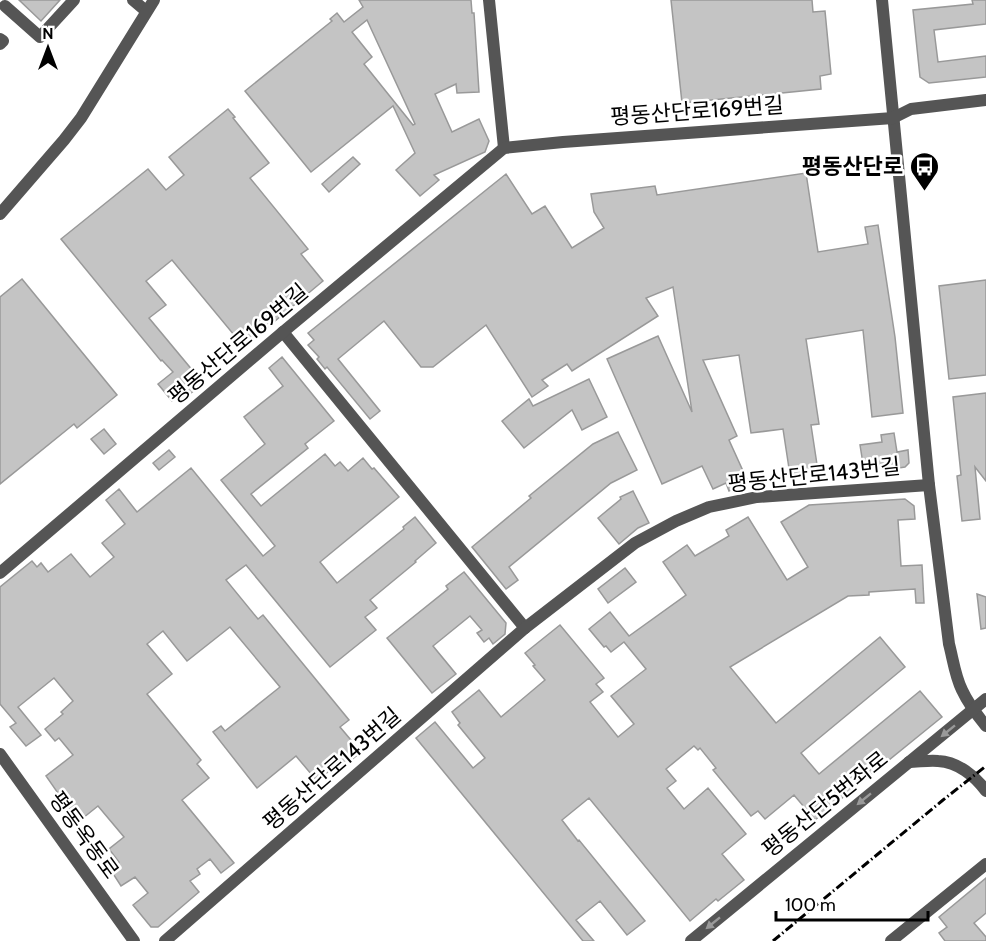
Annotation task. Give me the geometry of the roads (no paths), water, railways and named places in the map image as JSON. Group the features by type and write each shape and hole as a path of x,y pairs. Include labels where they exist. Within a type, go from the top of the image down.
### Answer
{"street":[{"path":"5,6 40,37 74,0"},
{"path":"133,0 146,11"},
{"path":"0,214 81,118 154,0"},
{"path":"489,0 504,148"},
{"path":"882,0 929,485 949,644 962,690 986,726"},
{"path":"0,39 3,42 0,45"},
{"path":"893,118 911,109 986,100"},
{"name":"평동산단로169번길","path":"0,573 283,332 504,148 893,118"},
{"path":"283,332 525,628"},
{"name":"평동산단로143번길","path":"165,941 525,628 635,543 676,521 710,507 757,497 929,485"},
{"name":"평동산단5번좌로","path":"691,941 986,699"},
{"name":"평동옥동로","path":"0,754 134,941"},
{"path":"909,762 940,760 954,764 968,772 986,791"},
{"path":"891,941 985,862"}],"railway":[{"path":"773,941 986,766"}],"place":[{"name":"평동산단로","path":"924,192"}]}
